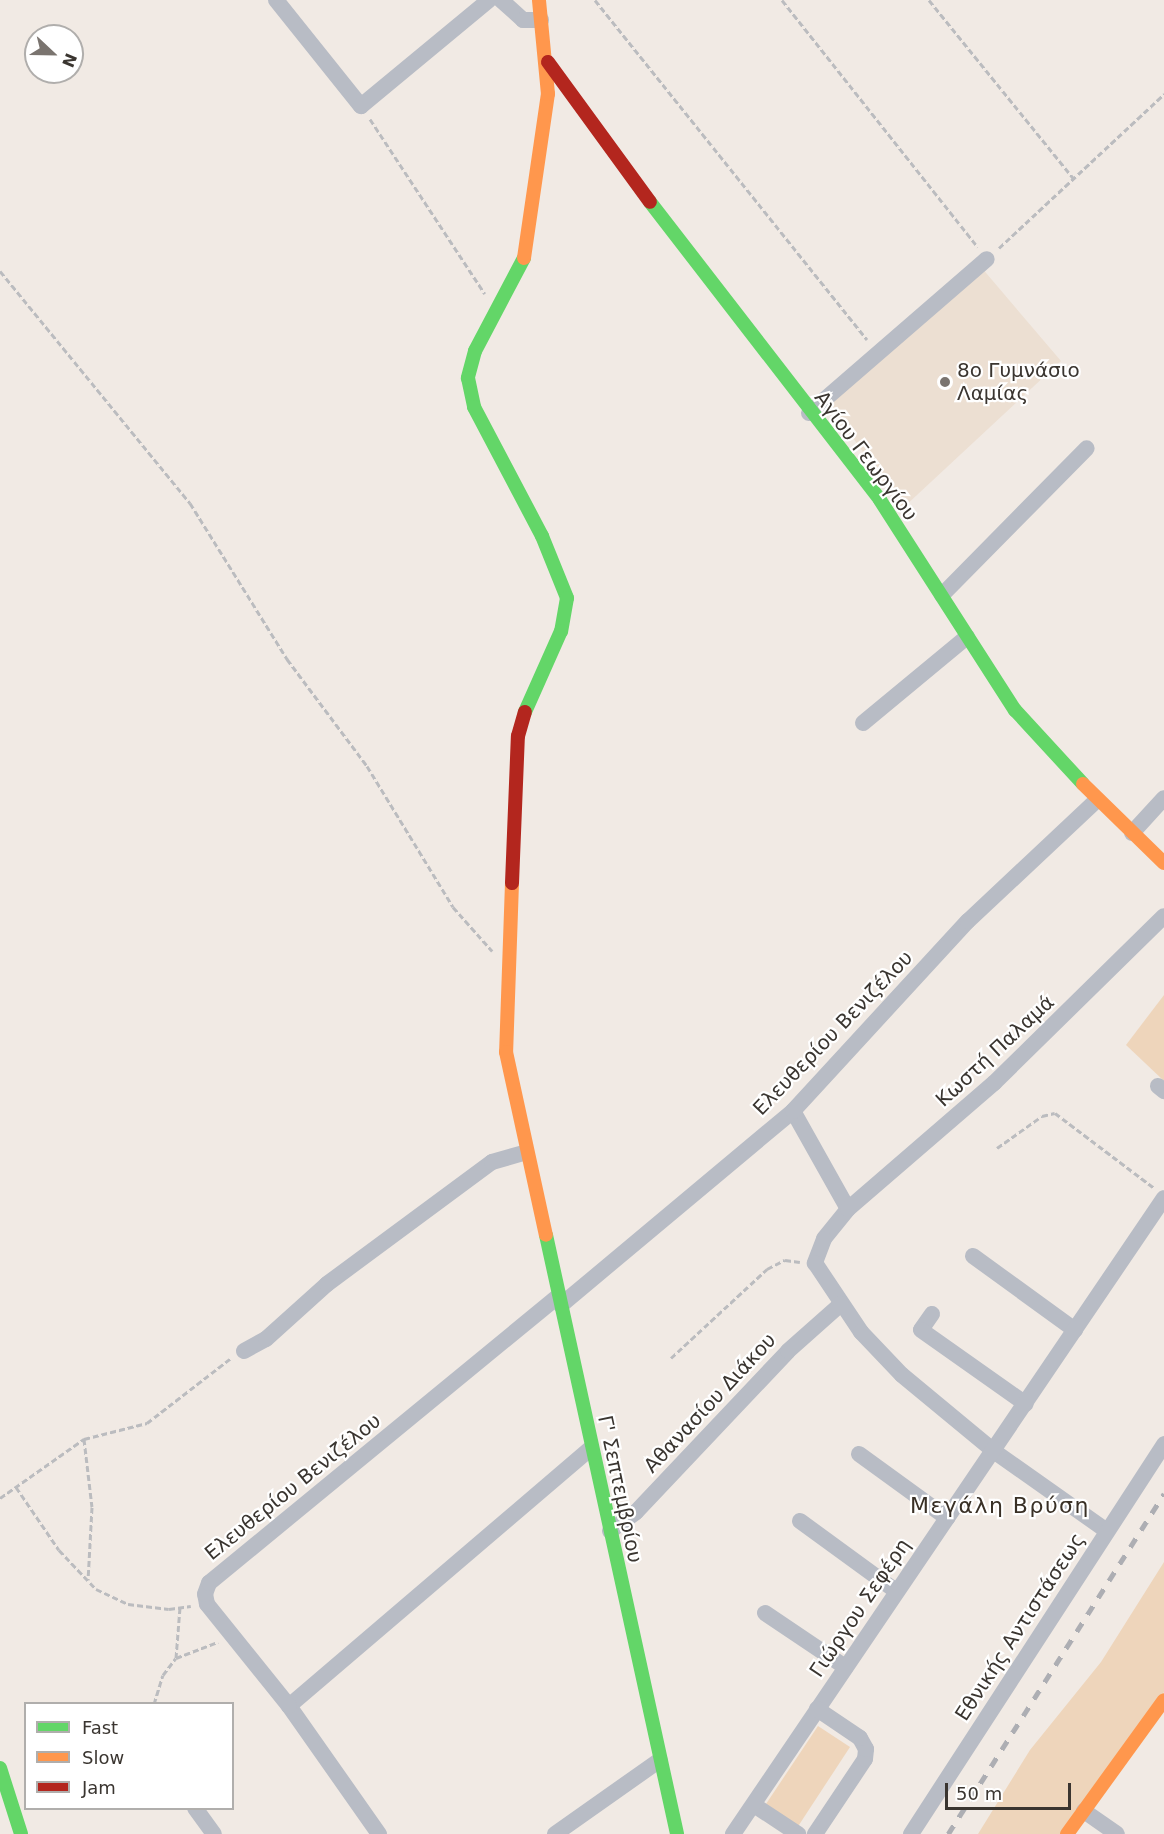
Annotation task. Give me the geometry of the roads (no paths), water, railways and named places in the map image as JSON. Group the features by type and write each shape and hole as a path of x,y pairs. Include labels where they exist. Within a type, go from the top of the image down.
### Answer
{"street":[{"path":"276,0 361,106 489,0"},
{"path":"501,0 523,20 541,20"},
{"path":"539,0 548,62"},
{"name":"Γ' Σεπτεμβρίου","path":"548,62 529,235 522,268 500,311 475,351 468,378 474,407 542,536 567,598 561,631 532,689 518,736 506,1052 526,1152 677,1834"},
{"name":"Αγίου Γεωργίου","path":"548,62 575,105 809,413 880,500 967,637 1035,736 1097,800 1164,862"},
{"path":"809,413 987,259"},
{"path":"942,595 1087,448"},
{"path":"863,723 967,637"},
{"path":"1132,833 1164,798"},
{"name":"Ελευθερίου Βενιζέλου","path":"290,1706 207,1604 209,1583 793,1111 968,921 1097,800"},
{"name":"Κωστή Παλαμά","path":"842,1304 815,1263 824,1239 848,1209 994,1083 1164,916"},
{"path":"793,1111 848,1209"},
{"path":"244,1351 266,1339 327,1284 492,1162 526,1152"},
{"name":"Γιώργου Σεφέρη","path":"733,1834 896,1591 995,1452 1164,1197"},
{"path":"973,1256 1075,1330"},
{"path":"842,1304 889,1363 995,1452 1107,1531"},
{"name":"Αθανασίου Διάκου","path":"610,1531 636,1512 828,1312 842,1304"},
{"path":"932,1314 921,1330 1026,1404"},
{"name":"Εθνικής Αντιστάσεως","path":"910,1834 1164,1444"},
{"path":"379,1834 290,1706 591,1448"},
{"path":"859,1454 947,1518"},
{"path":"800,1521 896,1591"},
{"path":"765,1613 845,1667"},
{"path":"1067,1834 1164,1700"},
{"path":"815,1834 865,1759 866,1749 860,1738 817,1709"},
{"path":"555,1834 660,1760"},
{"path":"0,1768 21,1834"},
{"path":"754,1805 798,1834"},
{"path":"196,1810 214,1834"},
{"path":"1084,1811 1117,1834"}],"railway":[{"path":"948,1834 1164,1494"}],"place":[{"name":"8ο Γυμνάσιο Λαμίας","path":"945,382"}],"district":[{"name":"Μεγάλη Βρύση","path":"1000,1506"}]}
